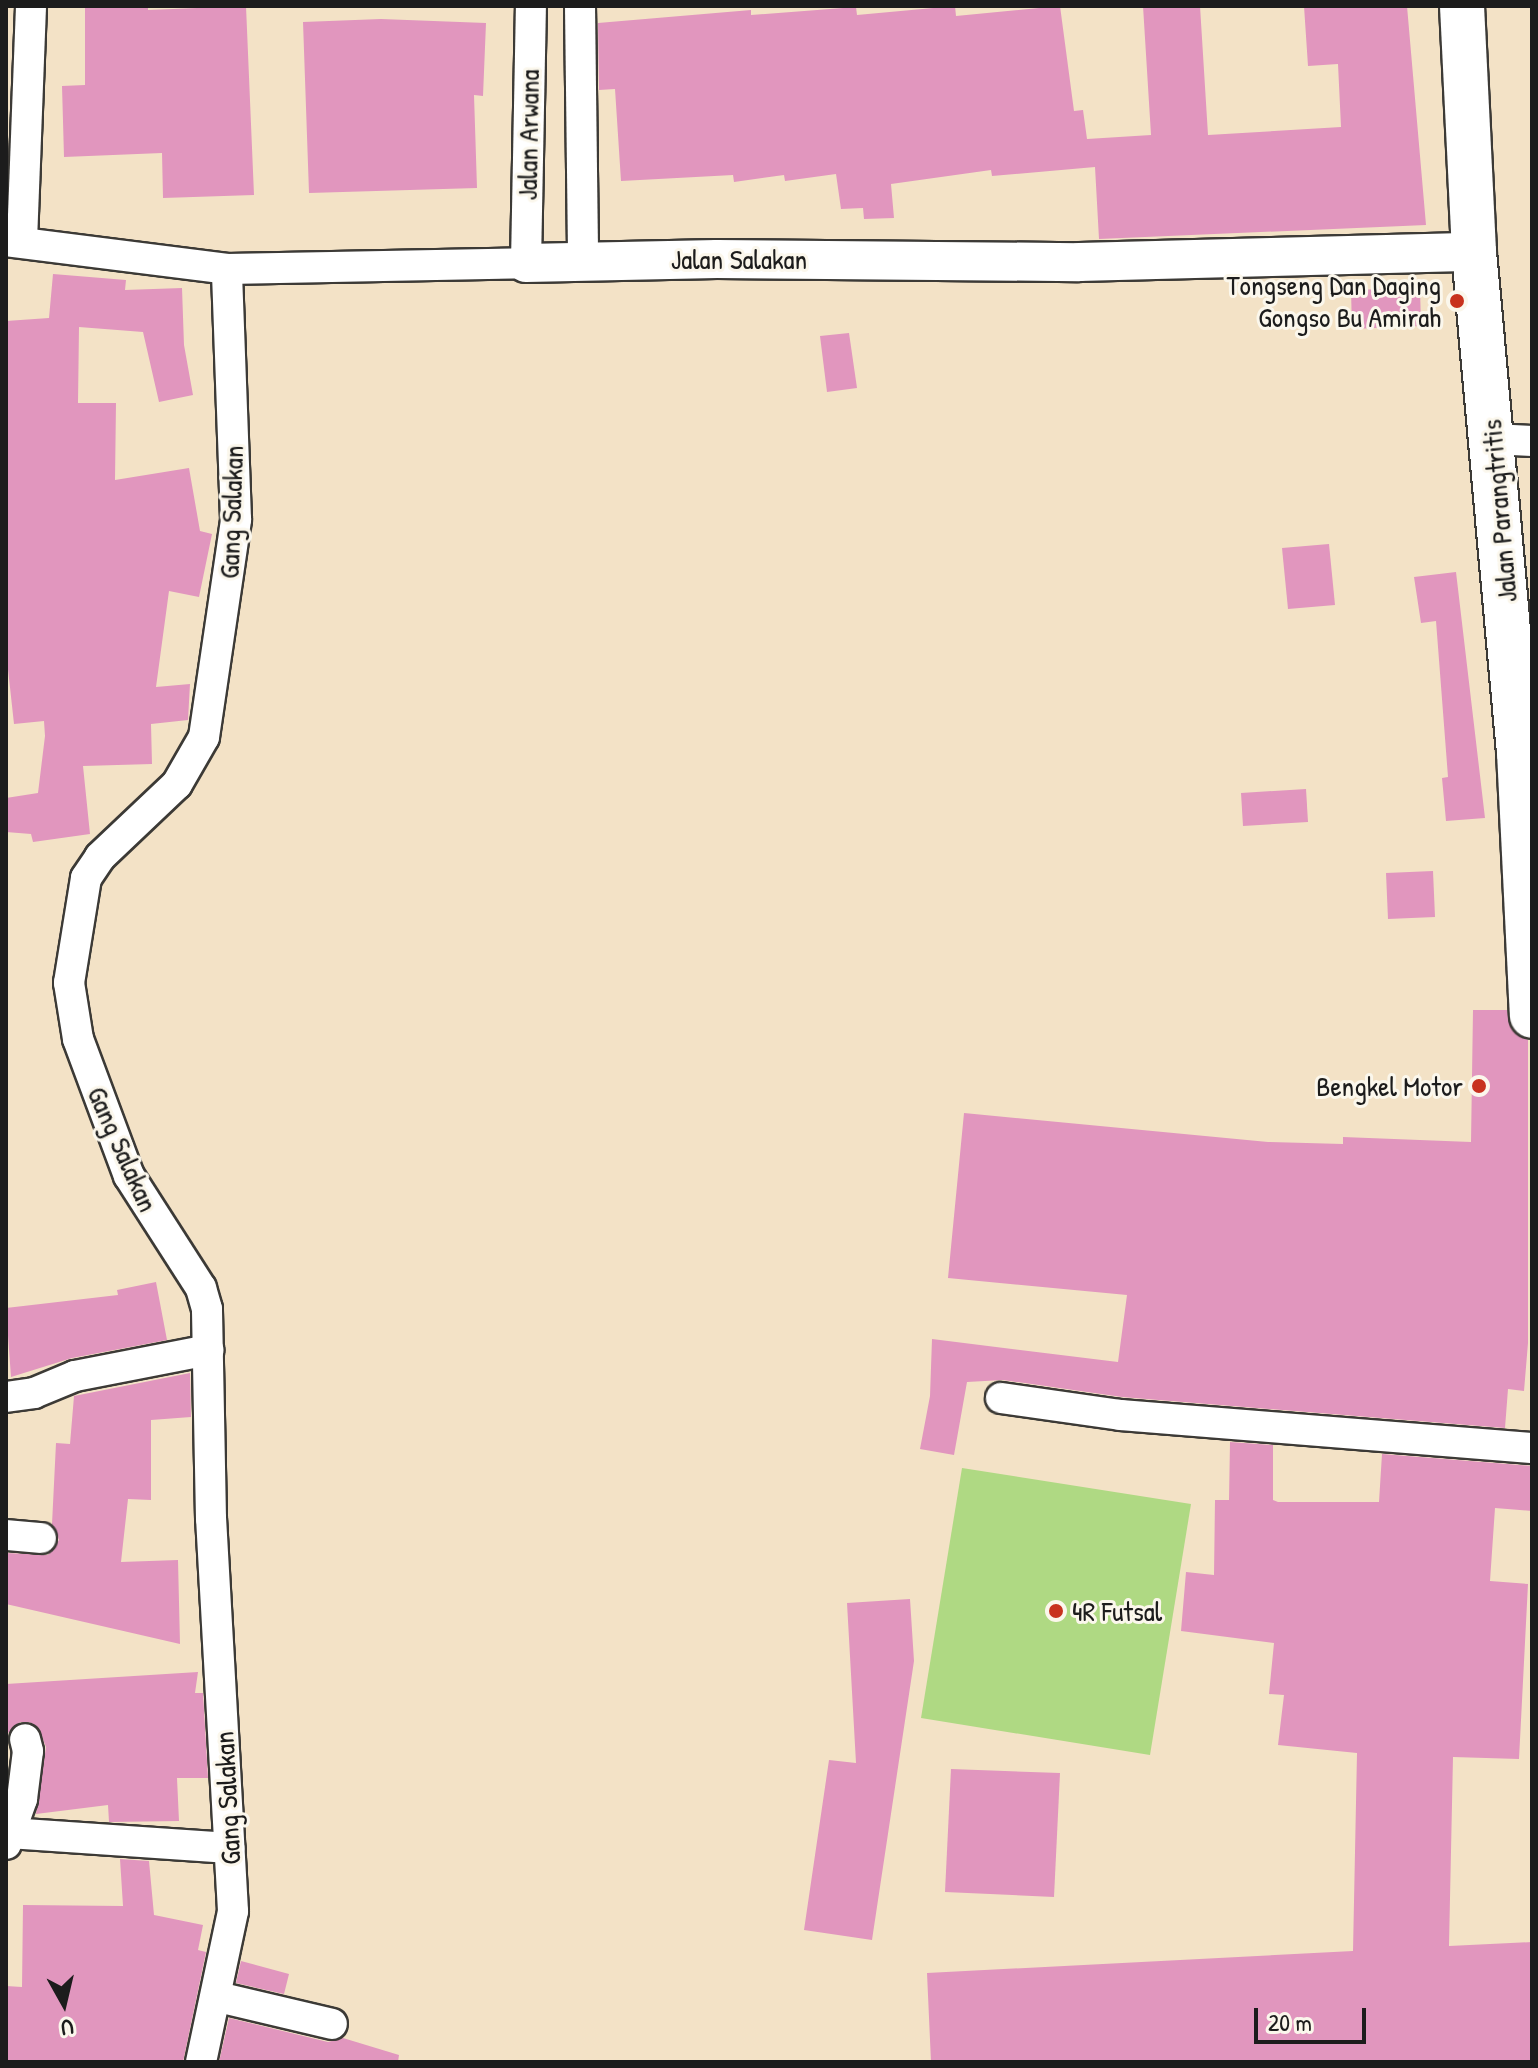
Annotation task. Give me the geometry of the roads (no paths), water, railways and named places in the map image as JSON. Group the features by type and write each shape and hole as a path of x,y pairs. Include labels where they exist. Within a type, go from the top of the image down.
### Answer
{"main road":[{"name":"Jalan Parangtritis","path":"1462,6 1474,252 1512,440 1526,752 1532,1016"}],"street":[{"path":"14,241 31,6"},
{"name":"Jalan Arwana","path":"526,263 531,6"},
{"name":"Jalan Arwana","path":"580,6 583,261"},
{"name":"Jalan Salakan","path":"14,241 227,269 583,261 1079,262 1474,252"},
{"name":"Gang Salakan","path":"201,2062 232,1928 211,1519 209,1350 205,1299 129,1176 78,1039 69,983 86,878 100,857 177,784 204,737 236,519 227,269"},
{"path":"6,1397 34,1393 75,1376 209,1350"},
{"path":"1001,1398 1120,1415 1532,1448"},
{"path":"6,1535 41,1538"},
{"path":"25,1739 28,1751 22,1799 7,1838 229,1848"},
{"path":"218,1997 332,2024"}],"place":[{"name":"Tongseng Dan Daging Gongso Bu Amirah","path":"1457,301"},
{"name":"Bengkel Motor","path":"1479,1086"},
{"name":"4R Futsal","path":"1056,1611"}]}
